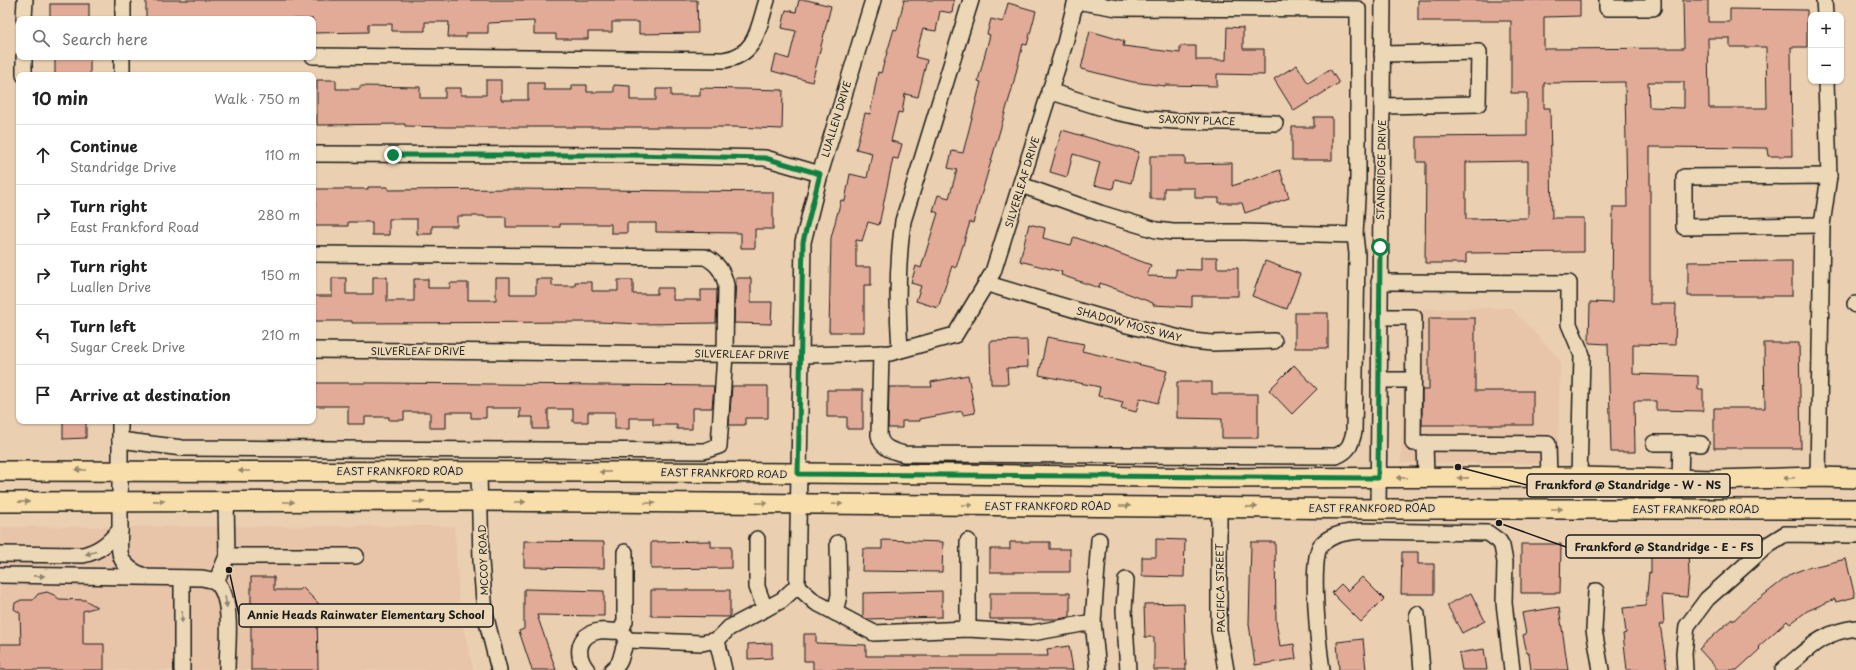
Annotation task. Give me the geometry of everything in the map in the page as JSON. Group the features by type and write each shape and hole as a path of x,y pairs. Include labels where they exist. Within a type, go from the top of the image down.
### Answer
{"main road":[{"name":"EAST FRANKFORD ROAD","path":"0,471 120,470 1378,478 1579,477 1715,480 1818,477 1856,478"},
{"name":"EAST FRANKFORD ROAD","path":"0,502 481,501 1378,508 1856,508"}],"street":[{"path":"24,0 24,16"},
{"path":"123,0 123,16"},
{"path":"316,56 724,60 735,58 743,54 751,46 767,0"},
{"name":"LUALLEN DRIVE","path":"797,586 803,242 820,174 874,0"},
{"path":"900,350 898,253 903,221 971,0"},
{"name":"STANDRIDGE DRIVE","path":"1378,508 1379,282 1383,0"},
{"path":"1607,0 1607,8 1653,8 1653,0"},
{"path":"1824,0 1824,12"},
{"path":"881,353 880,441 894,452 904,454 1336,456 1348,450 1352,443 1354,432 1357,262 1355,235 1358,179 1358,5 1117,8 1076,1"},
{"name":"SILVERLEAF DRIVE","path":"316,350 800,355 890,353 955,335 988,284 993,272 1065,43 1076,1"},
{"path":"1382,54 1480,52 1478,104 1382,106"},
{"path":"24,60 24,72"},
{"path":"122,60 122,72"},
{"path":"1818,477 1822,225 1829,176 1826,84"},
{"name":"SAXONY PLACE","path":"1049,91 1115,112 1150,118 1175,121 1276,123"},
{"path":"316,154 632,155 765,158 820,174"},
{"path":"1822,225 1684,227 1684,177 1829,176"},
{"path":"1021,185 1156,230 1173,232 1355,235"},
{"path":"120,440 182,448 704,451 719,446 725,354 726,296 724,276 714,262 705,258 316,254"},
{"path":"1379,282 1569,283 1569,324 1582,355 1579,477"},
{"name":"SHADOW MOSS WAY","path":"988,284 1127,325 1192,341 1212,344 1274,341"},
{"path":"1379,317 1414,317 1413,443 1548,444 1549,477"},
{"path":"1379,380 1413,380"},
{"path":"120,424 120,530 118,551 123,563 132,571 147,577"},
{"path":"1425,443 1426,478"},
{"path":"1654,443 1701,444"},
{"path":"1680,479 1681,443"},
{"name":"MCCOY ROAD","path":"480,472 481,561 485,614 499,670"},
{"path":"216,582 227,556 226,502"},
{"name":"PACIFICA STREET","path":"1219,506 1219,630 1226,670"},
{"path":"0,554 83,555 95,553 107,545 120,530"},
{"path":"1322,670 1319,651 1315,577 1317,554 1320,546 1330,539 1344,533 1361,532 1474,532 1488,533 1499,541 1502,546 1505,562 1504,603 1512,670"},
{"path":"1685,670 1684,653 1687,626 1707,599 1769,544 1785,534 1856,535"},
{"path":"757,539 757,587 765,609"},
{"path":"1098,670 1093,622 1099,540"},
{"path":"968,541 968,629"},
{"path":"835,613 839,594 838,543"},
{"path":"612,670 622,659 625,636 625,552"},
{"path":"227,556 356,556"},
{"path":"0,576 202,578 216,582 225,594 227,609 226,670"},
{"path":"182,578 182,670"},
{"path":"1126,580 1124,610 1128,670"},
{"path":"587,670 581,662 579,653 583,641 590,634 600,631 625,636 702,643 717,640 730,628 782,600 797,586 816,602 874,633 968,629 1032,633 1093,622"},
{"path":"1596,591 1594,630 1601,670"},
{"path":"1416,614 1422,670"},
{"path":"1783,670 1824,637 1840,630 1856,628"},
{"path":"717,640 724,670"}],"shaded area":[{"path":"1511,308 1560,360 1558,463 1401,463 1406,309"},
{"path":"454,526 460,614 473,670 0,670 0,527"}],"building":[{"path":"146,0 697,0 698,33 639,34 639,22 612,22 612,32 588,32 588,39 556,39 556,34 534,34 534,21 488,23 488,33 466,33 466,37 448,37 449,22 425,22 425,31 392,31 392,24 368,24 368,32 316,33 316,16 146,16"},
{"path":"799,0 807,0 831,6 812,82 772,71 776,55 789,59 796,31 782,28 786,10 796,12"},
{"path":"904,0 954,0 952,13 940,11 936,31 923,29 915,57 927,60 918,97 905,94 902,113 898,112 891,141 902,144 898,159 893,158 879,225 868,222 862,241 856,240 856,267 871,267 871,285 864,285 864,332 829,332 831,238 841,200 845,201 850,174 867,178 872,153 856,149 865,113 870,114 878,72 881,73 894,29 897,30"},
{"path":"1418,0 1580,0 1580,16 1544,17 1544,49 1684,48 1683,0 1708,0 1708,22 1730,22 1730,9 1807,10 1807,47 1791,47 1792,156 1768,156 1767,148 1650,147 1650,304 1676,304 1675,345 1633,344 1633,374 1698,376 1698,389 1703,389 1703,411 1656,410 1656,401 1634,401 1635,452 1611,452 1608,344 1589,343 1590,302 1612,303 1613,207 1627,207 1625,82 1544,83 1544,108 1550,108 1552,218 1584,218 1584,252 1466,253 1466,263 1425,263 1426,162 1417,162 1417,137 1527,136 1527,93 1511,93 1511,21 1418,21","holes":["1708,38 1730,38 1730,47 1766,47 1767,108 1709,108","1648,82 1684,82 1684,108 1649,107","1528,161 1528,218 1466,219 1466,162"]},
{"path":"1008,3 1036,11 1027,45 1023,44 1012,89 973,223 970,222 956,268 952,266 938,308 916,301 921,286 911,283 916,266 921,268 938,213 933,211 938,195 949,198 957,170 948,168 952,151 963,153 981,82 978,81 990,35 987,34 991,19 1003,22"},
{"path":"50,4 89,4 89,16 50,16"},
{"path":"1227,27 1243,28 1243,49 1264,49 1264,75 1217,74 1217,86 1165,86 1133,82 1081,69 1090,31 1124,41 1123,46 1180,53 1180,46 1196,46 1196,60 1226,60"},
{"path":"55,60 90,60 90,72 55,72"},
{"path":"1297,65 1308,83 1330,69 1339,83 1294,111 1274,79"},
{"path":"317,80 336,80 336,89 360,89 360,86 420,87 420,98 445,98 445,88 461,88 461,95 486,95 486,80 501,80 501,100 528,100 528,83 544,83 544,90 572,90 572,85 587,85 587,92 614,92 614,85 630,86 630,100 656,100 656,89 671,89 671,96 700,96 700,88 783,90 782,129 735,127 445,127 405,126 405,124 317,125"},
{"path":"1314,117 1332,117 1332,160 1292,160 1292,127 1314,127"},
{"path":"1062,130 1139,152 1131,183 1115,179 1113,189 1094,185 1100,162 1073,154 1067,177 1050,172"},
{"path":"1150,156 1185,156 1185,164 1232,163 1232,186 1280,170 1289,198 1245,213 1242,203 1219,203 1219,198 1195,198 1195,188 1164,188 1164,199 1150,199"},
{"path":"368,187 388,187 388,190 519,189 773,192 773,229 755,229 755,248 741,248 741,233 656,232 656,223 627,223 627,233 611,233 611,224 560,224 560,227 506,227 506,217 484,216 457,216 457,226 432,226 432,234 417,234 417,219 389,219 389,235 372,235 372,222 348,222 348,226 316,226 316,189 368,189"},
{"path":"1029,224 1045,228 1043,238 1071,245 1074,237 1151,265 1147,276 1176,277 1176,269 1201,270 1201,257 1217,257 1217,268 1238,268 1238,296 1192,296 1192,307 1153,305 1153,303 1100,283 1099,288 1061,275 1062,272 1020,261"},
{"path":"1265,261 1300,274 1287,309 1252,296"},
{"path":"1792,261 1792,296 1688,296 1688,262"},
{"path":"373,277 387,277 387,301 414,301 414,279 428,279 428,288 450,288 450,283 468,283 468,300 496,300 496,278 510,278 510,294 536,294 536,279 552,279 552,286 575,286 575,282 592,282 592,291 618,291 618,280 633,280 633,294 657,294 657,288 673,288 673,300 701,300 701,290 717,290 716,323 352,323 352,321 316,321 316,296 332,296 332,278 346,278 346,294 373,294"},
{"path":"736,278 751,278 751,302 772,302 771,324 734,323"},
{"path":"1295,313 1328,313 1328,348 1295,348"},
{"path":"1429,318 1475,318 1475,391 1533,391 1533,425 1422,425 1422,390 1429,390"},
{"path":"1047,337 1084,344 1082,351 1167,371 1158,403 1140,398 1136,412 1121,408 1123,402 1098,396 1100,387 1039,375"},
{"path":"1027,340 1028,367 1007,368 1008,384 991,384 990,341"},
{"path":"1764,343 1799,343 1801,448 1714,448 1714,408 1765,408"},
{"path":"1294,365 1317,389 1292,414 1269,390"},
{"path":"968,375 975,413 963,415 962,411 920,419 920,421 902,421 902,428 888,428 889,387 932,387 931,382"},
{"path":"1177,382 1212,382 1212,394 1258,394 1258,438 1222,438 1222,419 1177,418"},
{"path":"316,383 714,386 712,408 692,408 692,429 677,429 677,425 653,425 653,418 629,418 629,429 615,429 615,412 588,412 588,422 573,422 573,409 548,409 548,429 533,429 533,417 520,417 520,408 486,408 486,418 471,418 471,412 446,412 446,428 430,428 430,412 404,412 404,420 389,420 389,417 365,417 365,424 348,424 348,406 316,406"},
{"path":"732,386 768,386 768,418 745,418 745,425 729,425"},
{"path":"827,390 863,390 863,429 847,429 847,417 827,417"},
{"path":"63,424 86,424 86,438 63,439"},
{"path":"1156,539 1185,540 1184,577 1142,576 1142,557 1156,557"},
{"path":"882,540 943,542 942,572 862,571 863,549 882,549"},
{"path":"524,541 604,542 604,568 524,567"},
{"path":"711,541 711,547 731,547 731,568 651,569 651,542"},
{"path":"1010,542 1050,542 1050,549 1070,549 1070,572 990,572 990,549 1010,549"},
{"path":"1251,542 1275,542 1276,621 1280,646 1294,644 1296,659 1255,665 1249,624"},
{"path":"1521,544 1561,544 1560,593 1521,593"},
{"path":"1651,545 1671,545 1671,551 1688,551 1689,577 1687,597 1662,595 1664,624 1660,624 1667,670 1627,670 1623,634 1626,633 1623,608 1646,606 1649,572 1651,573"},
{"path":"1402,552 1418,552 1418,564 1434,564 1434,594 1401,594"},
{"path":"1846,559 1855,597 1836,602 1835,599 1807,611 1790,624 1787,621 1758,647 1760,649 1737,670 1718,670 1699,649 1732,619 1733,621 1754,601 1755,602 1791,574 1811,566"},
{"path":"251,577 274,577 274,590 299,590 302,587 321,606 317,610 318,670 251,670"},
{"path":"1362,577 1384,599 1361,622 1332,593 1341,584 1348,591"},
{"path":"524,589 604,591 604,616 537,615 556,670 532,670 519,631 524,629"},
{"path":"651,590 730,590 730,617 651,616"},
{"path":"942,591 942,617 867,619 863,617 863,593"},
{"path":"47,592 59,599 85,600 97,607 83,611 83,644 104,644 104,670 0,670 0,644 21,644 20,613 14,609 15,603 21,600 33,600 38,594"},
{"path":"990,593 1070,593 1070,617 1058,619 990,619"},
{"path":"1471,593 1485,621 1462,633 1447,605"},
{"path":"1184,603 1186,670 1154,670 1154,637 1145,637 1144,604"},
{"path":"1559,607 1568,670 1531,670 1529,653 1527,653 1523,635 1526,634 1522,613"},
{"path":"804,634 816,634 816,643 866,645 866,656 1048,656 1047,649 1069,646 1073,670 813,670 813,661 804,661"},
{"path":"1363,639 1366,670 1339,670 1337,642"},
{"path":"772,643 772,658 748,659 748,644"},
{"path":"1484,649 1487,670 1462,670 1459,653"}],"place":[{"name":"Frankford @ Standridge - W - NS","path":"1458,467"},
{"name":"Frankford @ Standridge - E - FS","path":"1499,523"},
{"name":"Annie Heads Rainwater Elementary School","path":"229,570"}],"route":[{"path":"393,155 632,155 765,158 820,174 803,242 798,474 1378,478 1380,247"}]}
